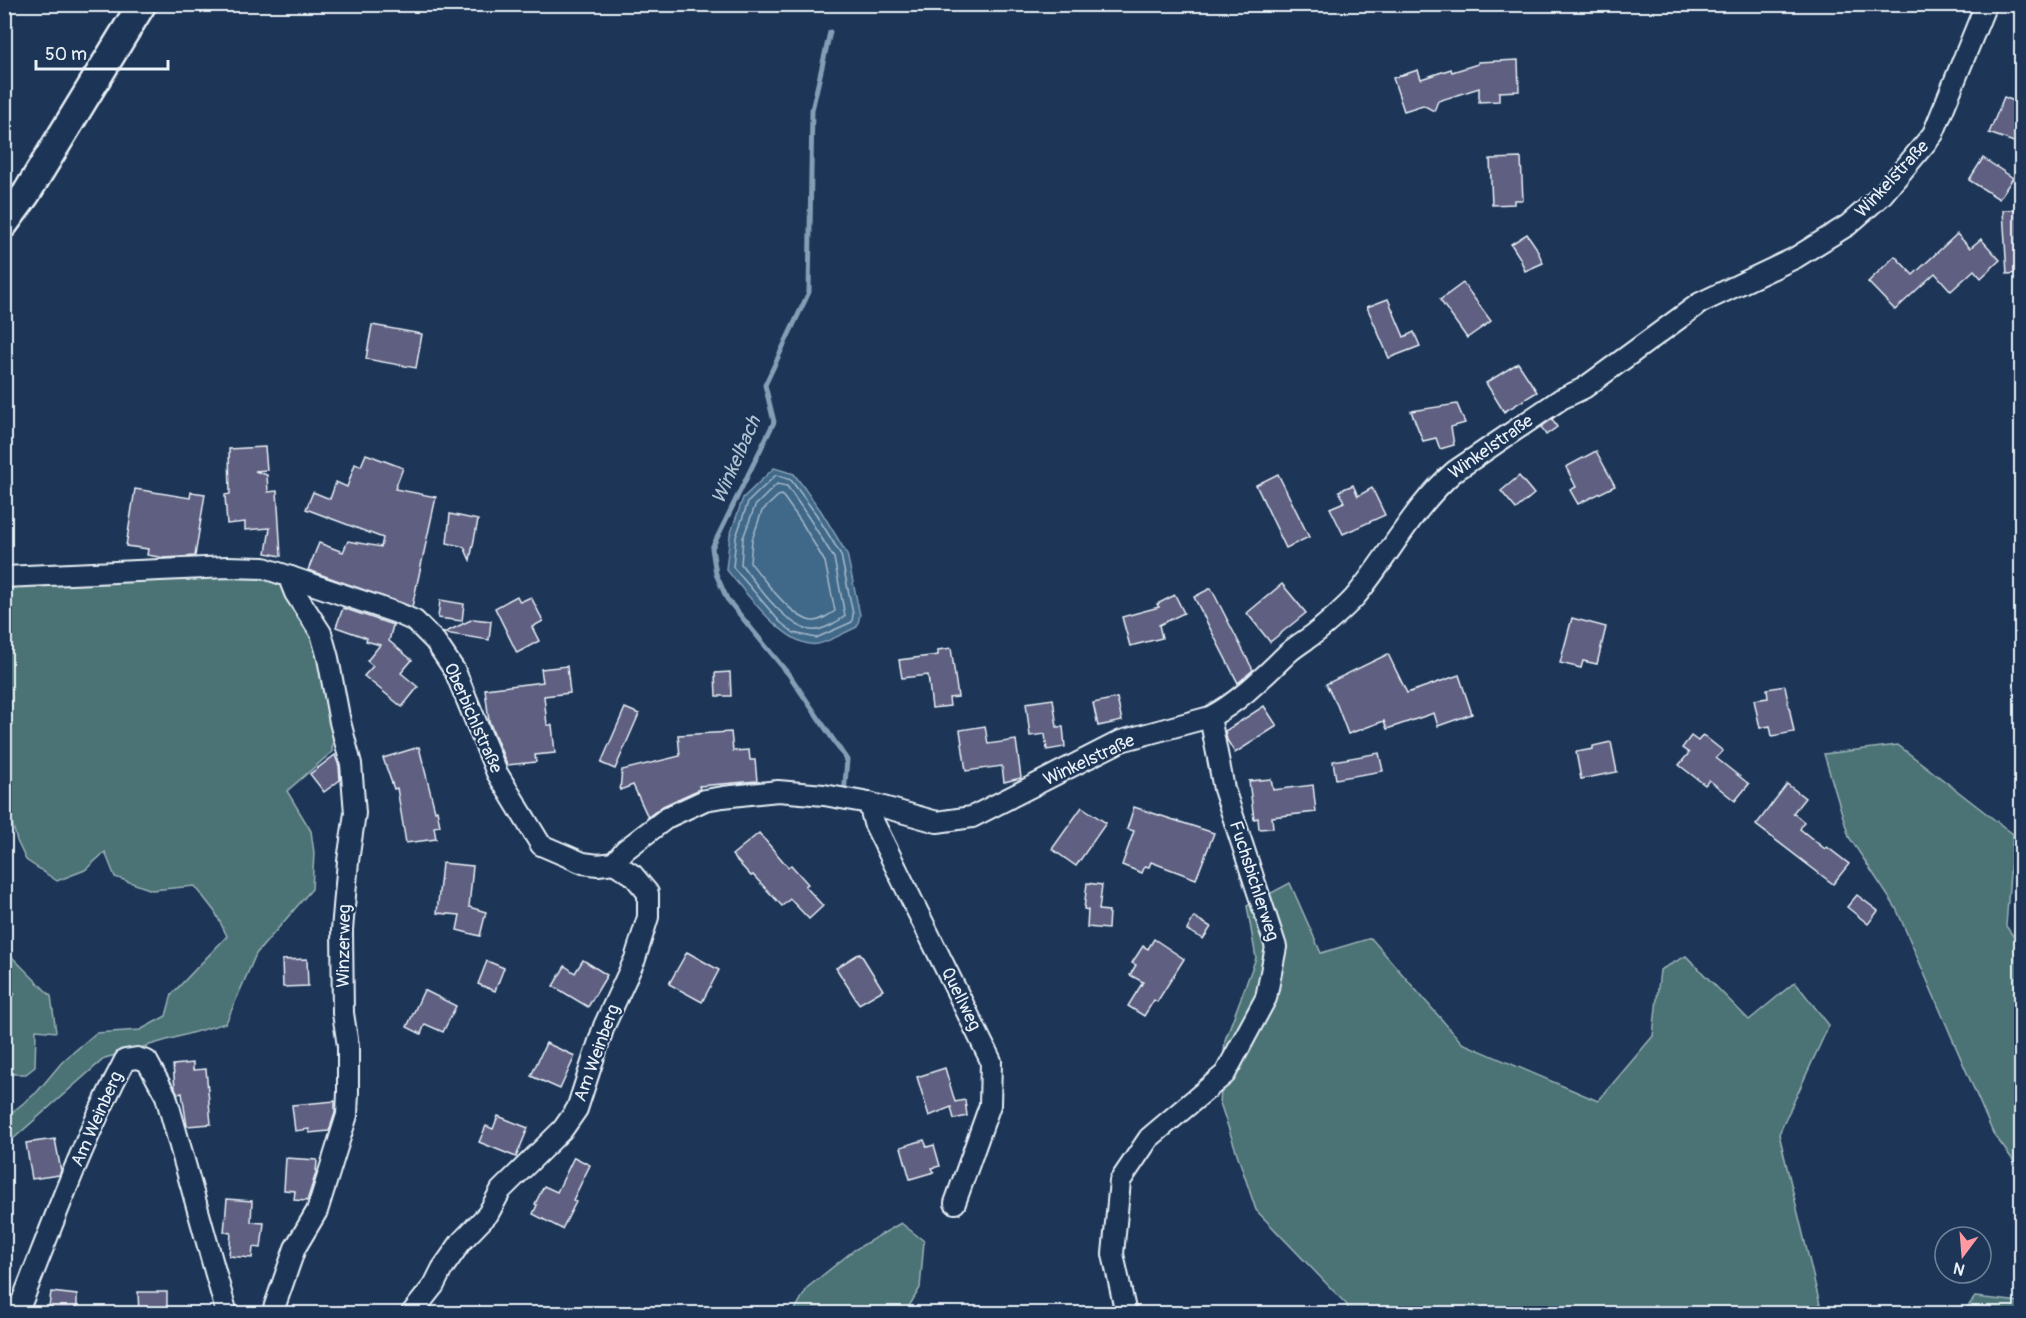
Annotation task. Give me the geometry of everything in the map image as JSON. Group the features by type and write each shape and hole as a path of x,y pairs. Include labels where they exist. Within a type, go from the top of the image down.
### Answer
{"street":[{"path":"4,224 26,194 141,4"},
{"name":"Winkelstraße","path":"869,803 937,822 972,817 1121,741 1210,717 1233,703 1275,668 1288,653 1317,632 1354,597 1443,480 1561,399 1584,388 1700,303 1795,258 1830,238 1882,195 1933,134 1986,5"},
{"name":"Oberbichlstraße","path":"4,577 264,568 416,621 435,641 455,670 497,773 541,845 583,862 614,863"},
{"name":"Winzerweg","path":"272,1314 295,1248 317,1211 347,1114 348,1092 348,1046 343,1014 342,930 355,813 351,764 321,633 295,593 291,577"},
{"name":"Fuchsbichlerweg","path":"1126,1314 1113,1254 1120,1181 1149,1138 1225,1074 1266,998 1276,947 1224,789 1210,717"},
{"path":"614,863 625,850 668,817 705,800 778,791 824,795 869,803"},
{"name":"Quellweg","path":"869,803 874,823 991,1061 990,1105 955,1203"},
{"name":"Am Weinberg","path":"411,1314 434,1285 461,1242 488,1214 501,1190 562,1130 580,1102 604,1026 634,959 648,917 648,893 633,875 614,863"},
{"name":"Am Weinberg","path":"17,1314 77,1162 111,1085 124,1060 136,1058 147,1061 166,1095 227,1314"}],"green space":[{"path":"275,575 328,639 334,716 332,752 287,791 311,831 314,853 312,889 256,954 226,1023 105,1058 5,1146 5,1118 37,1092 63,1061 96,1033 140,1030 166,1016 172,994 227,936 215,912 195,886 152,890 115,877 105,852 85,870 57,881 26,860 17,841 10,815 5,827 5,582"},
{"path":"1898,745 2013,834 2006,926 2021,947 2021,1171 1993,1133 1896,908 1849,837 1824,754"},
{"path":"1290,883 1321,953 1371,938 1462,1043 1598,1101 1653,1036 1660,970 1686,956 1749,1020 1795,982 1829,1025 1779,1134 1822,1313 1349,1313 1347,1305 1256,1210 1220,1103 1225,1040 1256,958 1247,906"},
{"path":"5,950 51,996 56,1032 36,1030 35,1067 26,1074 8,1074 9,1083 5,1088 5,1047 8,1047 5,1043 5,1004 15,994 5,987"},
{"path":"901,1223 924,1241 920,1288 905,1313 793,1313 808,1287 854,1250"},
{"path":"1975,1297 2021,1302 2021,1313 1963,1313"}],"water":[{"path":"774,468 794,474 821,511 847,554 860,615 857,627 818,644 806,643 793,638 780,628 755,604 726,569 730,535 743,498"}],"building":[{"path":"1518,60 1519,91 1499,92 1499,101 1479,102 1479,88 1438,101 1434,111 1423,105 1404,111 1393,78 1418,70 1421,79 1451,69 1452,72 1478,64 1478,62"},
{"path":"2004,97 2022,104 2022,145 1989,133"},
{"path":"1521,158 1523,200 1514,200 1514,204 1492,205 1490,159"},
{"path":"1983,158 2013,178 1999,199 1969,180"},
{"path":"2022,209 2022,273 2007,274 2003,210"},
{"path":"1527,234 1543,263 1525,271 1511,244"},
{"path":"1957,234 1970,248 1981,239 2000,260 1981,278 1974,270 1951,291 1935,273 1895,310 1868,282 1895,256 1913,275"},
{"path":"1463,283 1491,321 1467,338 1440,300"},
{"path":"1388,299 1404,337 1414,332 1420,346 1389,358 1367,307"},
{"path":"372,325 422,334 416,368 366,359"},
{"path":"1518,363 1537,392 1504,412 1486,383"},
{"path":"1457,404 1465,423 1451,427 1454,445 1440,449 1436,438 1423,441 1411,411"},
{"path":"1552,419 1557,427 1546,435 1541,427"},
{"path":"265,447 267,470 255,471 267,475 268,492 277,491 281,556 266,553 270,528 245,530 245,522 227,524 225,495 230,494 229,449"},
{"path":"1596,451 1615,486 1578,504 1570,490 1576,487 1566,467"},
{"path":"366,454 403,468 395,489 436,497 412,607 308,570 319,543 343,552 348,541 381,547 383,538 306,509 313,492 330,499 336,482 347,487 355,464 361,466"},
{"path":"1278,474 1309,537 1286,548 1256,485"},
{"path":"1519,476 1534,494 1516,509 1501,491"},
{"path":"1353,485 1358,496 1372,488 1385,515 1343,534 1330,508 1344,502 1339,491"},
{"path":"135,489 190,498 191,492 205,494 195,556 165,558 147,555 148,549 126,546"},
{"path":"450,514 478,520 470,560 464,547 447,543"},
{"path":"1282,584 1306,613 1270,642 1247,613"},
{"path":"1211,588 1253,670 1238,683 1194,597"},
{"path":"1175,595 1184,613 1159,625 1162,638 1130,646 1122,617 1159,607 1157,604"},
{"path":"517,596 520,602 531,597 543,621 532,627 539,641 517,653 495,608"},
{"path":"440,600 464,604 462,621 438,618"},
{"path":"343,608 393,625 389,641 412,660 401,673 418,687 402,707 364,676 373,666 367,661 380,645 336,627"},
{"path":"1572,618 1606,627 1597,664 1583,661 1581,668 1560,663"},
{"path":"473,619 491,621 489,640 444,633"},
{"path":"951,648 958,697 949,698 950,706 932,708 928,675 902,678 899,660 938,655 938,650"},
{"path":"1388,654 1407,693 1459,675 1472,714 1438,726 1434,713 1387,729 1384,721 1348,734 1326,684"},
{"path":"567,666 570,693 544,696 547,725 552,725 555,753 535,755 536,762 507,765 489,721 485,689 543,682 541,669"},
{"path":"730,672 731,696 716,696 715,673"},
{"path":"1785,686 1794,732 1772,736 1770,726 1760,728 1754,700 1768,698 1767,689"},
{"path":"1117,698 1122,721 1098,726 1093,703"},
{"path":"1053,699 1057,727 1063,727 1065,747 1047,750 1045,734 1030,736 1026,703"},
{"path":"1264,706 1277,726 1235,753 1227,740 1225,731"},
{"path":"625,708 639,714 615,769 601,763"},
{"path":"985,726 988,744 1016,740 1021,778 1004,782 1002,766 966,771 960,730"},
{"path":"731,732 733,751 749,750 750,760 755,760 757,781 699,786 700,789 663,806 648,817 633,785 620,790 622,770 680,756 678,735"},
{"path":"1703,735 1723,751 1716,758 1749,784 1735,801 1709,780 1705,785 1679,765 1689,753 1682,748 1691,736 1698,741"},
{"path":"1611,742 1617,772 1581,779 1576,752"},
{"path":"419,747 440,826 434,827 436,839 406,843 397,788 394,789 383,758"},
{"path":"1379,753 1383,771 1336,779 1333,761"},
{"path":"335,755 340,780 324,792 310,774"},
{"path":"1271,779 1273,790 1313,785 1316,812 1272,817 1273,828 1259,829 1258,818 1254,819 1249,781"},
{"path":"1787,784 1805,798 1793,813 1804,822 1800,829 1849,864 1833,884 1756,825"},
{"path":"1082,807 1106,823 1076,866 1052,849"},
{"path":"1134,807 1214,833 1196,879 1151,862 1149,867 1145,866 1142,873 1122,865 1134,831 1127,829"},
{"path":"759,833 788,867 791,865 808,884 805,886 823,906 809,919 790,899 782,906 732,855"},
{"path":"442,863 473,866 469,907 486,912 480,936 457,930 460,915 437,913"},
{"path":"1087,883 1102,885 1099,910 1109,911 1108,929 1087,927 1088,910 1084,909"},
{"path":"1857,895 1878,911 1868,924 1847,907"},
{"path":"1194,917 1211,927 1203,939 1187,930"},
{"path":"1154,939 1184,959 1157,1002 1154,1000 1144,1016 1128,1006 1143,982 1130,975 1136,965 1132,963 1143,946 1148,949"},
{"path":"687,952 719,970 702,1002 669,984"},
{"path":"860,953 883,990 859,1004 836,968"},
{"path":"307,959 308,986 283,987 282,960"},
{"path":"583,960 607,975 588,1007 553,986 565,966 575,973"},
{"path":"487,961 504,968 495,991 478,984"},
{"path":"424,990 456,1006 443,1032 425,1024 421,1034 407,1027"},
{"path":"546,1043 575,1056 560,1089 531,1076"},
{"path":"193,1063 193,1070 206,1069 211,1124 187,1126 182,1093 178,1094 175,1088 173,1065"},
{"path":"945,1068 955,1102 965,1100 967,1116 954,1119 951,1107 929,1116 917,1077"},
{"path":"335,1101 335,1113 329,1131 309,1133 309,1129 295,1131 292,1105"},
{"path":"498,1116 528,1128 516,1157 479,1142 486,1126 493,1129"},
{"path":"55,1139 61,1171 59,1175 32,1179 26,1143"},
{"path":"924,1140 927,1147 934,1145 940,1166 932,1168 934,1172 910,1179 901,1147"},
{"path":"574,1157 590,1165 573,1200 576,1202 562,1229 533,1214 544,1186 557,1192"},
{"path":"286,1158 317,1160 316,1173 307,1201 294,1200 295,1191 284,1190"},
{"path":"227,1199 252,1201 251,1222 264,1223 261,1248 253,1247 252,1258 229,1256 231,1233 224,1232"},
{"path":"51,1292 77,1295 77,1314 48,1314"},
{"path":"138,1292 167,1292 167,1314 139,1314"}],"waterway":[{"name":"Winkelbach","path":"830,32 812,110 809,292 765,385 774,422 712,548 716,574 727,599 790,676 847,760 844,795"}]}
